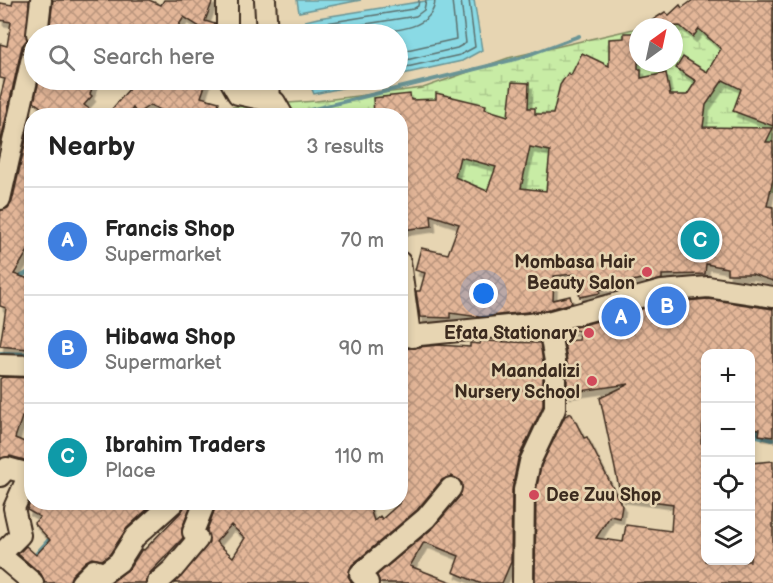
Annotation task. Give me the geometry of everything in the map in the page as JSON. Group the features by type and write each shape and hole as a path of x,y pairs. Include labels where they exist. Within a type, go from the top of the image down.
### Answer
{"street":[{"path":"38,24 41,0"},
{"path":"227,0 227,24"},
{"path":"265,0 266,24"},
{"path":"0,198 25,90"},
{"path":"236,90 238,94 277,108"},
{"path":"272,90 277,108"},
{"path":"408,337 548,322 662,291 708,287 773,297"},
{"path":"523,583 524,490 530,462 555,409 555,361 548,322"},
{"path":"0,365 24,366"},
{"path":"0,476 7,468 24,473"},
{"path":"24,485 14,508 20,535 0,555 25,573 33,583"},
{"path":"368,583 360,574 404,539 451,488"},
{"path":"81,583 94,570 104,573 111,569 135,537 165,510"},
{"path":"157,583 173,569 198,539 192,532 200,510"}],"green space":[{"path":"773,0 773,191 715,208 460,191 408,126 408,108 228,108 316,101 423,88 508,58 629,30 629,72 683,72 683,18 672,18"}],"water":[{"path":"297,0 361,0 299,12"},
{"path":"431,0 474,0 482,50 462,61 408,73 408,24 305,24 305,21"},
{"path":"312,90 333,90 314,94"}],"building":[{"path":"13,0 29,0 28,24 24,24 24,44 0,145 0,98 5,79 0,78 0,44 7,46 11,22 0,20 0,3 12,5"},
{"path":"53,0 149,0 161,5 164,0 213,0 205,21 215,24 195,24 184,17 179,24 50,24"},
{"path":"693,0 773,0 773,126 733,111 741,89 723,80 706,105 703,127 773,128 766,142 773,142 773,179 767,206 773,207 773,281 752,274 727,274 727,268 706,264 705,274 662,275 662,279 647,283 646,278 623,283 599,290 600,293 580,297 575,274 554,276 553,300 570,296 572,303 546,310 480,317 450,313 450,318 420,317 416,291 420,291 425,273 415,270 421,248 448,254 459,224 431,215 432,226 408,229 408,108 374,108 373,98 410,94 411,100 436,99 436,93 486,105 485,109 508,116 512,82 529,83 528,108 535,108 535,114 553,114 560,85 568,73 571,75 582,53 609,66 609,39 624,38 624,33 629,33 629,72 641,72 641,78 666,73 670,95 687,95 696,81 682,72 683,57 707,72 721,49 699,29 693,37 683,29 683,18 656,18 665,12 669,15 680,5 682,8","holes":["530,147 550,151 546,191 521,188","460,157 496,167 487,191 455,177"]},
{"path":"37,90 91,90 90,94 92,96 84,105 88,108 42,108 34,102"},
{"path":"128,90 203,90 201,97 219,102 217,108 156,108 150,105 146,108 113,108"},
{"path":"24,149 24,257 14,274 24,277 24,349 0,346 6,308 0,306 0,211 8,208 12,202"},
{"path":"708,299 773,309 773,437 759,435 760,429 755,428 755,349 701,349 701,565 755,565 755,463 773,461 773,583 535,583 536,491 541,466 565,416 571,413 584,438 587,437 622,506 620,518 610,516 596,538 623,542 626,525 671,531 673,504 621,497 600,398 629,384 567,393 567,361 564,341 579,340 580,331 568,329 664,303"},
{"path":"481,341 540,343 543,362 543,406 518,459 512,490 511,562 502,583 479,583 453,572 459,556 424,542 410,566 454,583 380,583 377,575 434,527 460,496 462,483 452,476 442,480 417,510 352,565 348,576 352,583 175,583 209,543 207,530 214,510 371,510 374,521 380,516 382,519 392,510 408,510 408,348 438,345 470,347 470,343 480,344","holes":["231,525 245,538 233,557 216,542"]},
{"path":"3,377 24,378 24,417 22,417 15,438 24,442 24,460 10,456 0,459 0,379"},
{"path":"27,510 146,510 127,528 110,554 102,560 92,558 86,561 72,575 69,583 45,583 41,574 18,554 26,546 36,555 50,540 34,523 40,517"},
{"path":"189,510 182,528 183,538 149,574 145,583 110,583 129,569 142,549 144,550 182,511"}],"waterway":[{"path":"408,86 520,58 579,36"},
{"path":"318,108 391,90"},
{"path":"18,278 24,275"},
{"path":"493,337 540,333 544,336"},
{"path":"0,353 24,354"},
{"path":"759,425 757,436 773,440"},
{"path":"26,569 28,563 52,536"}],"place":[{"name":"Ibrahim Traders","path":"700,240"},
{"name":"Mombasa Hair Beauty Salon","path":"647,272"},
{"name":"Hibawa Shop","path":"667,306"},
{"name":"Francis Shop","path":"621,317"},
{"name":"Efata Stationary","path":"589,333"},
{"name":"Maandalizi Nursery School","path":"592,381"},
{"name":"Dee Zuu Shop","path":"534,495"}]}
